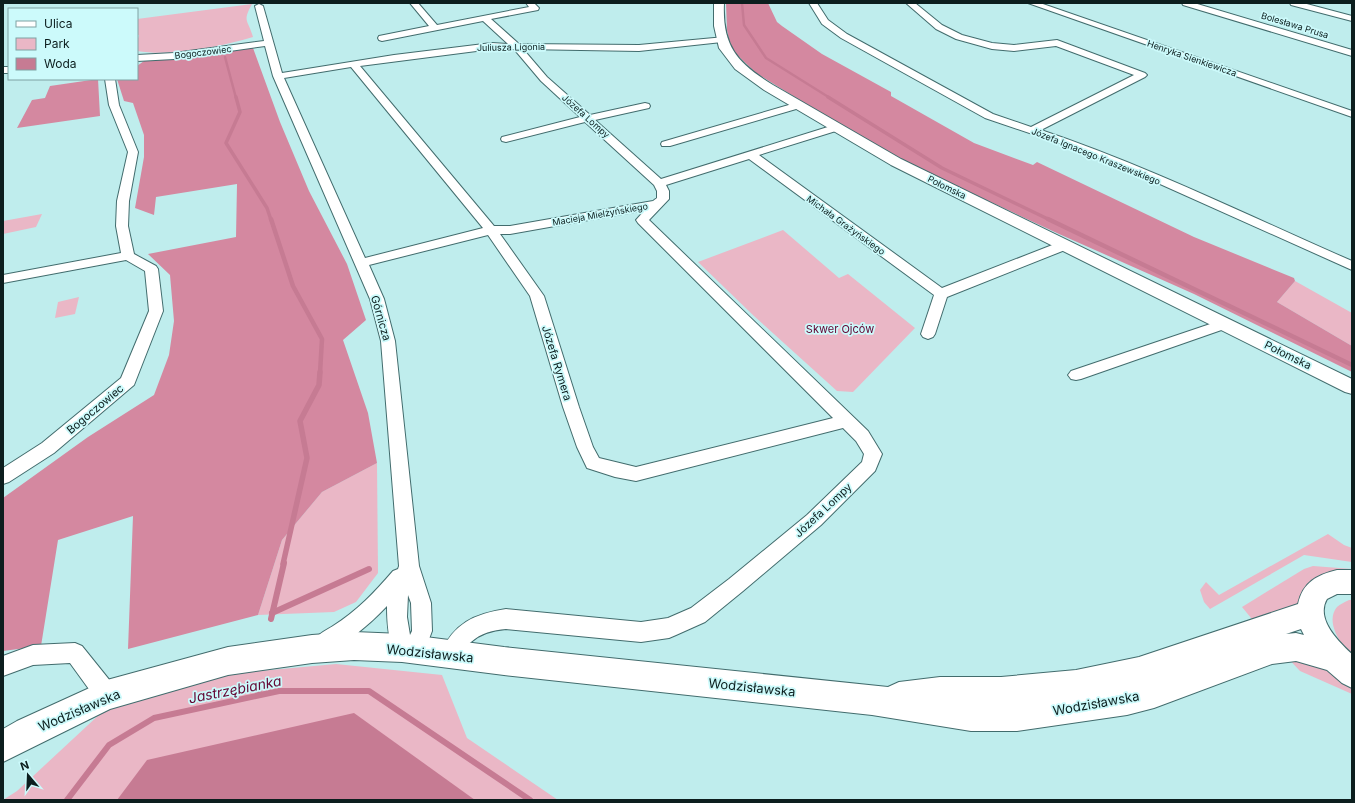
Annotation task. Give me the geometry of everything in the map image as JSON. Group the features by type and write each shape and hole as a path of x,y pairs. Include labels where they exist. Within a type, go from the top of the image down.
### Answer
{"main road":[{"path":"1344,666 1322,643 1314,627 1310,613 1310,601 1315,592 1324,585 1336,582 1352,582"},
{"name":"Wodzisławska","path":"872,700 940,692 1001,692 1076,685 1123,676 1139,672 1310,613"},
{"name":"Wodzisławska","path":"3,746 28,732 107,695 228,661 312,649 354,646 451,654 872,700 972,716 1017,716 1127,700 1154,693 1272,650 1296,647 1344,666"}],"street":[{"path":"414,3 434,27"},
{"path":"382,38 535,8 530,3"},
{"name":"Połomska","path":"719,3 718,25 725,48 744,71 835,128 896,162 1352,387"},
{"name":"Józefa Ignacego Kraszewskiego","path":"812,3 825,22 844,36 989,116 1033,130 1135,170 1352,266"},
{"path":"910,3 939,28 965,39 992,46 1014,48 1057,43 1142,75 1033,130"},
{"name":"Henryka Sienkiewicza","path":"1032,3 1352,114"},
{"name":"Bolesława Prusa","path":"1186,3 1352,53"},
{"path":"1294,3 1352,20"},
{"name":"Górnicza","path":"259,6 278,76 377,299 388,341 409,566 421,603 422,631 408,650"},
{"name":"Józefa Lompy","path":"484,17 516,46 544,79 589,118 659,183"},
{"name":"Juliusza Ligonia","path":"278,76 470,48 516,46 639,48 722,39"},
{"name":"Bogoczowiec","path":"138,58 174,56 268,43"},
{"name":"Józefa Rymera","path":"353,64 491,230 536,296 559,364 571,407 585,447 593,463 614,470 636,474 846,421"},
{"path":"3,279 128,256 122,226 123,201 134,152 114,105 110,80"},
{"path":"666,144 799,105"},
{"path":"506,139 589,118 645,106"},
{"path":"659,183 835,128"},
{"name":"Michała Grażyńskiego","path":"752,155 941,294"},
{"name":"Macieja Mielżyńskiego","path":"361,263 491,230 510,230 657,204 663,199 663,191 659,183"},
{"name":"Józefa Lompy","path":"451,654 463,636 486,622 506,619 640,632 669,628 698,614 736,585 814,520 869,466 873,454 862,436 642,220 657,204"},
{"path":"928,334 941,294 1065,245"},
{"name":"Bogoczowiec","path":"3,477 48,448 128,381 156,311 151,269 128,256"},
{"path":"1076,375 1225,324"},
{"path":"312,649 342,633 364,618 409,566"},
{"path":"3,666 34,655 75,653 107,695"}],"green space":[{"path":"252,4 247,14 247,20 253,37 211,47 180,52 151,53 138,51 138,19"},
{"path":"42,214 36,227 3,234 3,221"},
{"name":"Skwer Ojców","path":"783,230 839,278 848,274 915,328 853,392 837,391 754,316 698,262"},
{"path":"1295,281 1352,313 1352,346 1277,302"},
{"path":"79,297 75,314 55,318 58,302"},
{"path":"377,463 378,573 356,602 334,612 258,615 282,540 322,492"},
{"path":"1328,534 1344,545 1352,548 1352,562 1304,555 1210,609 1204,602 1200,590 1206,582 1219,595"},
{"path":"1313,566 1352,569 1352,576 1301,604 1256,624 1242,607 1304,569"},
{"path":"1349,600 1352,600 1352,655 1347,651 1339,639 1333,626 1334,613 1337,607"},
{"path":"1286,656 1321,661 1352,683 1352,694 1300,671"},
{"path":"336,664 442,675 467,738 558,800 3,800 17,791 102,712 205,676"}],"shaded area":[{"path":"726,3 768,3 777,22 822,54 891,92 891,96 974,143 1033,165 1037,162 1194,237 1294,278 1295,281 1277,302 1352,346 1352,372 1194,294 1059,234 924,171 869,143 756,73 734,52 727,30"},
{"path":"253,48 280,122 309,191 347,264 366,320 343,340 368,413 377,463 322,492 282,540 258,615 128,649 133,516 58,540 41,646 3,651 3,498 88,437 154,395 169,355 174,321 170,275 148,254 236,237 237,184 156,197 154,215 135,208 144,157 144,135 133,103 124,101 117,80 138,80 138,65 144,61 194,57"},
{"path":"98,80 100,116 17,128 32,100 45,98 50,86"}],"water":[{"path":"354,713 475,800 117,800 147,760"}],"waterway":[{"path":"742,3 744,25 766,58 830,98"},
{"path":"225,57 236,98"},
{"path":"236,97 240,112 226,143 267,208 271,220"},
{"path":"828,97 942,168 1050,220"},
{"path":"271,219 293,286 322,339 320,373"},
{"path":"1048,219 1352,365"},
{"path":"283,564 307,458 300,421 319,385 320,372"},
{"path":"272,613 284,563"},
{"path":"272,613 369,569"},
{"path":"271,619 272,613"},
{"path":"258,695 260,684"},
{"name":"Jastrzębianka","path":"67,800 109,745 154,718 279,691 369,691 530,800"}]}
